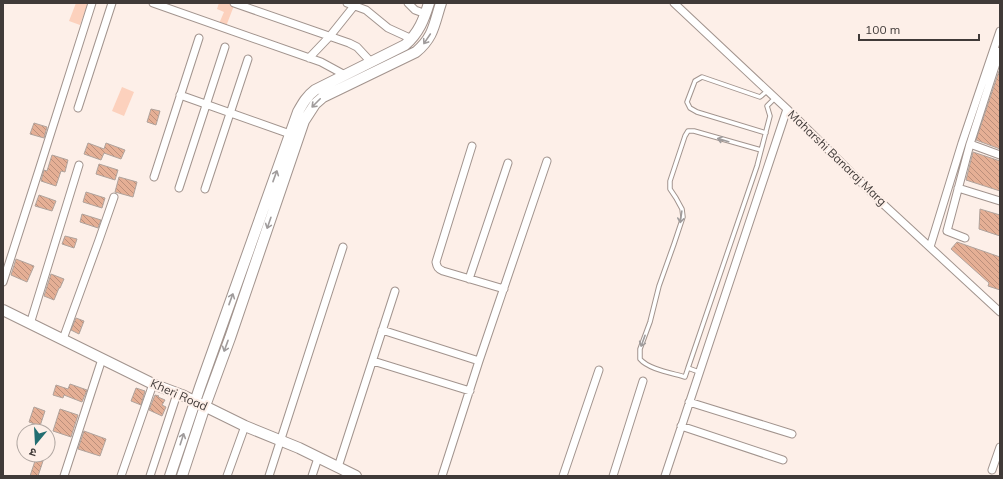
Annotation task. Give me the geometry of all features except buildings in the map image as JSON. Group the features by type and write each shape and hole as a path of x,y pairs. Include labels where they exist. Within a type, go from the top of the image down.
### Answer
{"street":[{"path":"3,282 40,170 92,3"},
{"path":"78,108 112,3"},
{"path":"153,3 321,62 345,75"},
{"path":"408,3 415,10 426,14"},
{"path":"170,476 195,401 302,103 308,95 315,90 405,45 412,40 426,14 429,3"},
{"path":"182,476 304,121 315,104 323,97 416,52 426,43 432,32 441,3"},
{"name":"Maharshi Banaraj Marg","path":"674,3 787,109 882,203 1000,312"},
{"path":"238,4 349,43 357,47 371,62"},
{"path":"309,58 330,36 352,4 366,10 388,28 412,40"},
{"path":"930,246 1000,31"},
{"path":"154,177 199,38"},
{"path":"179,188 225,47"},
{"path":"965,238 947,231 970,144 1000,51"},
{"path":"205,189 248,60"},
{"path":"180,95 290,134"},
{"path":"665,476 787,109"},
{"path":"970,144 1000,155"},
{"path":"472,146 436,262 439,270 504,289"},
{"path":"442,476 547,161"},
{"path":"469,279 508,163"},
{"path":"30,324 79,165"},
{"path":"958,188 1000,201"},
{"path":"63,339 114,197"},
{"path":"269,476 343,246"},
{"path":"338,467 373,361 394,291"},
{"name":"Kheri Road","path":"3,310 153,384 195,401 245,426 338,467 352,475"},
{"path":"382,330 480,361"},
{"path":"64,476 102,359"},
{"path":"373,361 470,391"},
{"path":"563,476 599,370"},
{"path":"614,476 643,381"},
{"path":"121,476 153,384"},
{"path":"150,476 177,394"},
{"path":"689,402 792,434"},
{"path":"227,476 245,426"},
{"path":"681,426 783,460"},
{"path":"992,470 1000,447"},
{"path":"312,476 318,458"}],"lane":[{"path":"766,132 696,112 690,108 687,102 695,81 702,77 760,97 767,91"},
{"path":"761,150 694,131 688,132 685,136 670,181 670,189 682,209 683,217 659,286 650,322 640,349 640,359 650,366 685,377 758,166 770,116 768,106 775,98"},
{"path":"687,370 699,372"}],"shaded area":[{"path":"76,3 88,3 80,25 69,21"},
{"path":"219,3 235,3 225,29 218,26 224,12 217,9"},
{"path":"122,87 134,92 124,116 112,111"}]}
